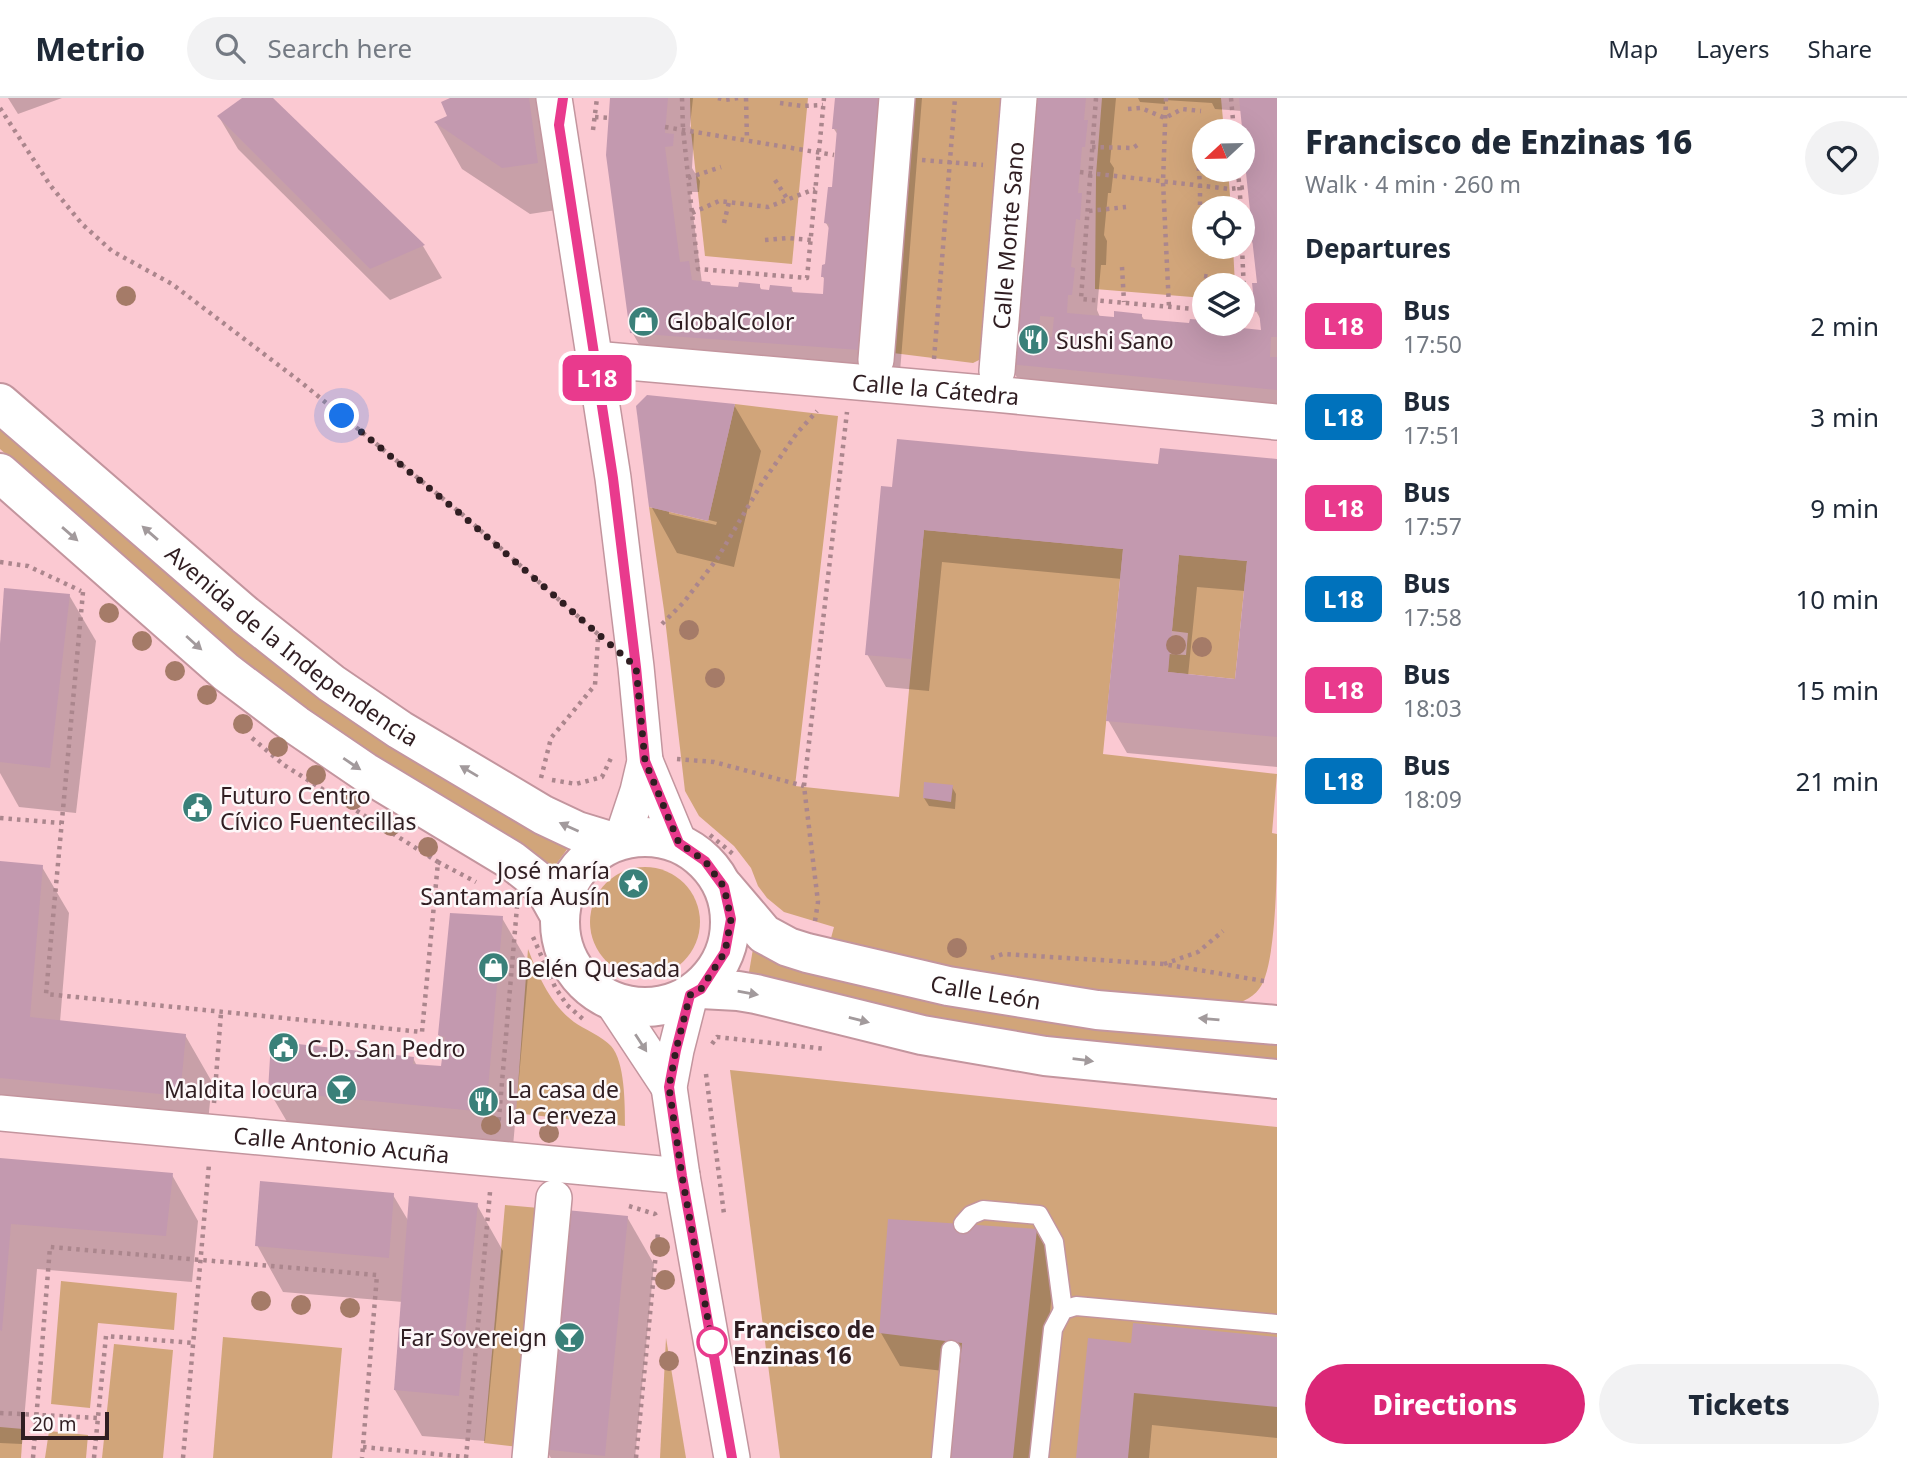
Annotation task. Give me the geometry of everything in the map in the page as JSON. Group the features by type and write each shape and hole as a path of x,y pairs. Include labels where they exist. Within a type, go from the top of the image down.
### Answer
{"main road":[{"name":"Avenida de la Independencia","path":"0,403 245,615 331,683 400,730 534,792 577,831 618,841"},
{"path":"0,474 16,500 226,672 296,725 365,772 499,853 534,878 546,891 539,922"},
{"path":"539,922 587,860 618,841 641,836 679,843 705,861 724,887 731,919 725,952 696,992"},
{"name":"Calle León","path":"724,887 764,934 807,953 948,986 1097,1010 1277,1025"},
{"path":"539,922 561,934 573,968 597,993 599,1011 665,1005 696,992 738,991 922,1035 1045,1056 1277,1079"}],"street":[{"path":"876,360 897,98"},
{"name":"Calle Monte Sano","path":"997,371 1019,98"},
{"path":"559,107 613,478 636,667 642,759 638,791 618,841"},
{"name":"Calle la Cátedra","path":"594,359 1277,422"},
{"path":"642,759 679,843"},
{"path":"696,992 676,1050 669,1087 732,1458"},
{"path":"599,1011 669,1087"},
{"name":"Calle Antonio Acuña","path":"0,1113 682,1176"},
{"path":"530,1458 554,1198"}],"lane":[{"path":"963,1224 971,1215 983,1210 1039,1215 1054,1242 1063,1310 1053,1329 1039,1458"},
{"path":"1063,1310 1076,1306 1277,1324"},
{"path":"941,1458 951,1350"}],"path":[{"path":"592,141 597,98"},
{"path":"681,98 698,269 807,278 824,98"},
{"path":"718,98 738,98"},
{"path":"746,98 747,140"},
{"path":"934,362 955,98"},
{"path":"1097,98 1082,299 1192,309"},
{"path":"1166,98 1163,182 1169,307"},
{"path":"1231,98 1233,119"},
{"path":"780,103 823,105"},
{"path":"0,108 50,185 82,224 112,251 172,284 302,383 463,516 636,667"},
{"path":"1128,109 1141,108 1165,118"},
{"path":"1165,118 1182,109 1201,111"},
{"path":"595,117 609,118"},
{"path":"665,127 834,155"},
{"path":"1093,147 1133,148 1139,144"},
{"path":"892,158 1013,167"},
{"path":"688,178 721,167"},
{"path":"1080,172 1230,189 1247,187"},
{"path":"775,180 788,200"},
{"path":"1200,182 1200,196"},
{"path":"1239,182 1240,196"},
{"path":"692,213 719,201 768,207 816,189"},
{"path":"724,223 729,202"},
{"path":"1089,211 1126,208"},
{"path":"765,240 811,240"},
{"path":"1122,267 1124,302"},
{"path":"656,629 684,602 709,570 796,433 824,405"},
{"path":"814,928 818,902 804,786 848,407"},
{"path":"83,592 46,994 422,1032 438,862 481,884 499,853"},
{"path":"599,635 595,685 551,738 534,792 602,777 642,759 714,762 804,786"},
{"path":"0,818 61,823"},
{"path":"498,1133 517,902 539,922 555,987 567,1005 599,1011"},
{"path":"1163,964 1198,952 1223,931"},
{"path":"981,961 1003,954 1163,964 1264,981"},
{"path":"183,1458 221,1013"},
{"path":"710,1046 717,1037 838,1050"},
{"path":"705,1067 726,1226"},
{"path":"363,1447 466,1457 490,1192"},
{"path":"622,1204 655,1214 661,1252"},
{"path":"636,1458 658,1227"},
{"path":"33,1458 50,1247 377,1275 362,1458"},
{"path":"94,1458 106,1336 194,1343"},
{"path":"0,1413 98,1418"}],"shaded area":[{"path":"690,98 808,98 792,264 705,256 691,131"},
{"path":"903,98 1011,98 987,356 973,363 893,353"},
{"path":"1102,98 1221,98 1223,119 1192,119 1192,182 1229,182 1230,196 1192,196 1192,259 1234,259 1234,273 1192,273 1192,297 1095,289 1096,175"},
{"path":"735,404 838,416 795,786 899,797 924,530 1123,549 1103,754 1277,774 1272,833 1277,834 1273,938 1265,977 1253,996 1226,1006 1045,984 924,964 831,938 834,927 784,912 767,898 758,886 751,868 734,846 699,816 685,791 649,507 708,521"},
{"path":"0,421 489,800 568,848 554,867 354,743 271,683 0,449"},
{"path":"1179,555 1247,561 1235,679 1168,672 1169,654 1186,655 1188,633 1172,631"},
{"path":"645,867 666,871 684,883 696,901 700,922 696,943 684,961 666,973 645,977 624,973 606,961 594,943 590,922 594,901 606,883 624,871"},
{"path":"528,949 541,979 558,1007 574,1022 608,1043 616,1053 623,1084 625,1126 516,1113"},
{"path":"753,949 1277,1044 1277,1063 1074,1043 954,1025 748,978"},
{"path":"730,1070 1277,1127 1277,1458 780,1458"},
{"path":"505,1205 539,1208 518,1447 484,1443"},
{"path":"61,1281 177,1293 174,1330 98,1323 90,1408 51,1404"},
{"path":"223,1337 342,1348 332,1458 213,1458"},
{"path":"666,1338 686,1458 660,1458"},
{"path":"114,1344 173,1350 163,1458 102,1458"},
{"path":"0,1427 23,1429 21,1458 0,1458"},
{"path":"49,1431 88,1435 86,1458 45,1458"}],"building":[{"path":"242,98 273,98 425,245 370,269 217,116"},
{"path":"450,98 529,98 538,163 502,168 434,122 447,116 441,102"},
{"path":"610,98 668,98 665,133 674,134 673,146 665,147 680,262 689,261 692,280 738,287 739,282 760,284 760,289 769,290 770,285 792,287 791,292 823,294 822,265 825,264 829,224 824,223 828,187 832,187 837,129 832,129 835,98 892,98 872,351 630,333 606,155"},
{"path":"1027,98 1086,98 1084,120 1088,120 1085,147 1082,147 1078,193 1082,193 1080,220 1076,219 1071,267 1075,268 1072,295 1068,295 1067,313 1114,317 1114,311 1142,314 1142,319 1189,323 1192,319 1192,336 1255,336 1255,329 1261,330 1259,311 1255,312 1255,196 1248,196 1247,182 1255,182 1255,119 1241,119 1239,98 1277,98 1277,337 1271,337 1270,357 1277,357 1277,390 1007,364","holes":["1040,316 1054,317 1052,337 1039,336"]},
{"path":"647,395 735,404 708,521 649,507 636,406"},
{"path":"897,439 1158,464 1160,448 1277,459 1277,737 1106,721 1123,549 924,530 911,659 865,655 881,486 892,487","holes":["1179,555 1247,561 1235,679 1168,672"]},
{"path":"4,588 70,594 50,768 0,762 0,644"},
{"path":"924,782 953,785 951,802 923,798"},
{"path":"0,861 43,865 30,1017 186,1034 180,1096 0,1078"},
{"path":"450,913 503,916 486,1112 268,1091 271,1041 414,1057 413,1064 441,1066 445,1037 438,1035"},
{"path":"0,1158 173,1173 166,1236 11,1224 2,1331"},
{"path":"260,1181 394,1193 389,1258 255,1246"},
{"path":"409,1196 478,1203 459,1396 394,1390"},
{"path":"566,1210 628,1216 605,1456 543,1449"},
{"path":"888,1219 1037,1229 1013,1458 951,1458 962,1343 879,1333"},
{"path":"1133,1323 1277,1337 1277,1407 1134,1393 1128,1458 1076,1458 1088,1338 1131,1343"}],"bus line":[{"name":"L18","path":"563,98 559,125 613,478 645,761 679,843 705,861 724,887 731,919 725,952 701,989 690,995 669,1087 732,1458"}],"place":[{"name":"GlobalColor","path":"644,321"},
{"name":"Sushi Sano","path":"1033,340"},
{"name":"Futuro Centro Cívico Fuentecillas","path":"197,808"},
{"name":"José maría Santamaría Ausín","path":"633,883"},
{"name":"Belén Quesada","path":"494,968"},
{"name":"C.D. San Pedro","path":"284,1048"},
{"name":"Maldita locura","path":"341,1089"},
{"name":"La casa de la Cerveza","path":"484,1102"},
{"name":"Far Sovereign","path":"570,1337"},
{"name":"Francisco de Enzinas 16","path":"712,1342"}],"route":[{"path":"342,416 463,516 636,667 645,761 679,843 705,861 724,887 731,919 725,952 701,989 690,995 669,1087 714,1353 712,1342"}]}
